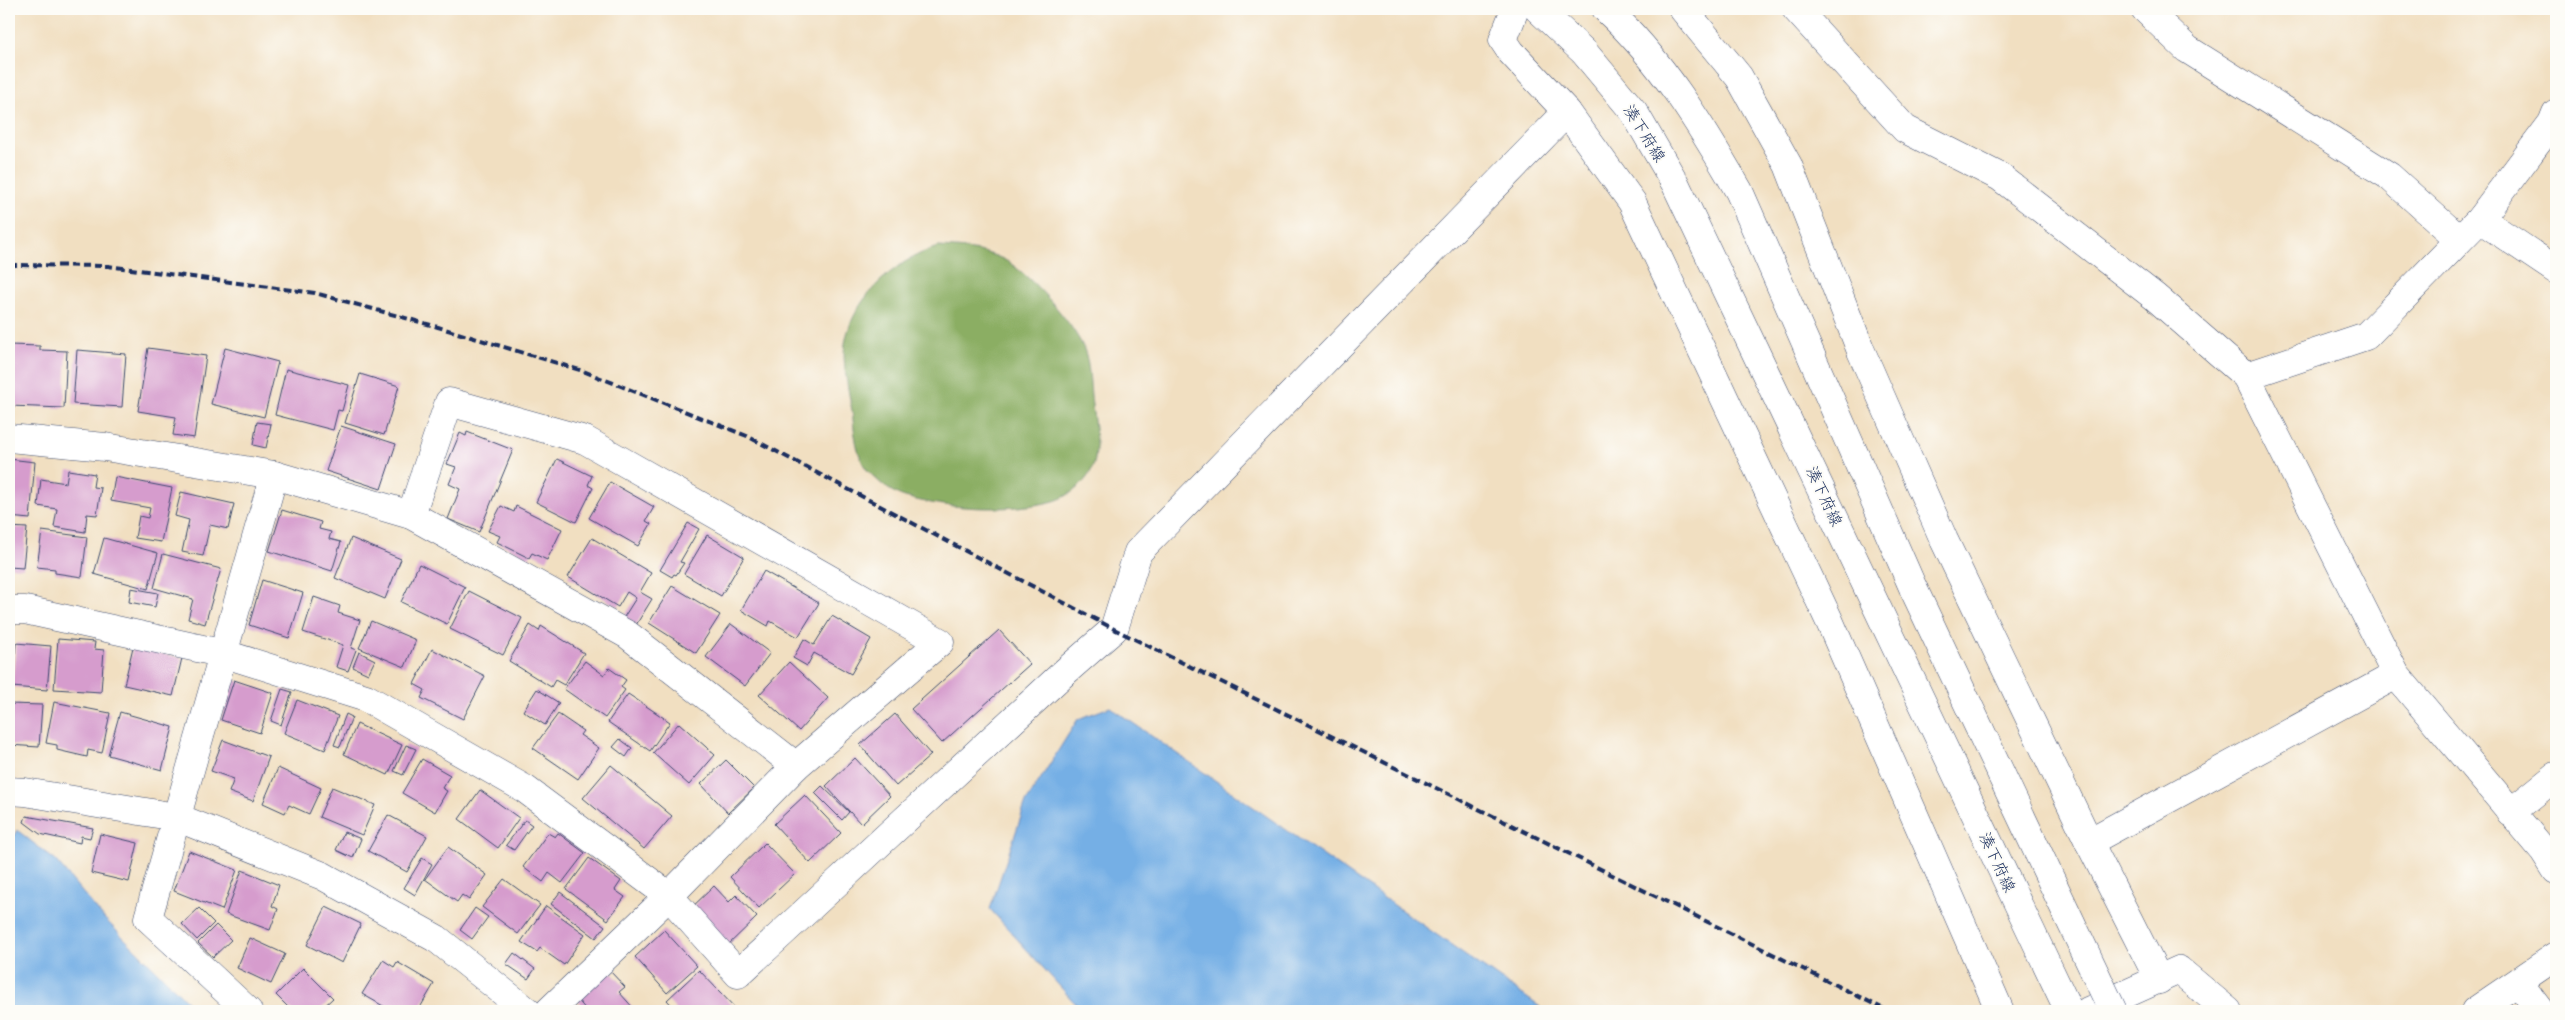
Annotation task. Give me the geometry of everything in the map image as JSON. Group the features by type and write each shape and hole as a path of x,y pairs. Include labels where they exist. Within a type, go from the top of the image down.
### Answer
{"street":[{"path":"1515,9 1503,40 1511,52 1567,112 1632,202 1829,620 2000,1011"},
{"name":"湊下府線","path":"1538,9 1584,52 1634,112 1675,183 2069,1011"},
{"path":"1606,9 1624,25 1666,74 1704,130 1739,191 1914,590 2113,1011"},
{"path":"1684,9 1739,76 1788,165 1861,351 1944,540 2089,842 2158,980"},
{"path":"1796,9 1905,129 2000,178 2155,298 2246,376 2396,675 2510,813 2544,851 2556,870"},
{"path":"2145,9 2187,49 2389,176 2459,239"},
{"path":"9,610 25,610 225,654 366,698 525,789 669,896 738,974 1051,684 1114,629 1138,552 1567,112"},
{"path":"2246,376 2366,336 2480,219 2552,123 2556,113"},
{"path":"2480,219 2556,270"},
{"path":"411,515 449,402 585,440 940,642 796,766 669,896 549,1011"},
{"path":"9,438 105,447 274,475 411,515 628,634 796,766"},
{"path":"248,1011 148,918 225,654 274,475"},
{"path":"2089,842 2396,675"},
{"path":"2510,813 2556,776"},
{"path":"9,792 25,792 176,817 323,876 437,939 527,1011"},
{"path":"2476,1011 2556,956"},
{"path":"2088,1011 2178,970 2228,1011"},
{"path":"2519,983 2540,1011"}],"green space":[{"path":"938,247 979,251 1003,259 1013,265 1051,301 1082,344 1088,367 1095,432 1095,459 1090,474 1085,480 1072,492 1058,500 1034,505 997,508 977,508 921,501 895,493 885,486 868,471 861,459 856,442 844,353 847,335 853,318 875,286 889,273 921,253"}],"water":[{"path":"1110,707 1546,1011 1082,1011 990,909 1026,802 1078,719"},
{"path":"17,830 56,861 104,918 197,1011 9,1011 9,845"}],"building":[{"path":"9,345 40,346 40,350 67,351 64,408 9,406"},
{"path":"148,348 206,356 194,438 173,435 176,417 138,411"},
{"path":"225,348 278,362 264,417 211,404"},
{"path":"77,350 126,354 122,407 73,404"},
{"path":"286,369 349,385 342,411 338,410 333,430 275,415"},
{"path":"360,374 399,386 384,435 345,423"},
{"path":"257,422 271,424 266,448 253,445"},
{"path":"341,426 396,444 381,489 326,471"},
{"path":"467,432 513,450 479,532 448,519 460,489 449,484 456,467 447,464 460,433 466,436"},
{"path":"9,459 35,462 30,519 9,517"},
{"path":"557,459 592,476 588,485 593,488 576,522 536,502"},
{"path":"68,470 95,474 93,487 101,488 97,515 87,514 85,532 54,527 57,509 38,506 41,479 66,483"},
{"path":"115,477 172,488 161,542 135,538 139,516 148,518 150,508 111,501"},
{"path":"610,482 654,507 646,521 651,524 638,546 589,518"},
{"path":"181,492 234,504 228,529 210,525 203,556 182,552 189,520 175,516"},
{"path":"501,506 514,512 516,506 562,529 547,560 532,553 529,558 497,542 500,536 488,531"},
{"path":"282,510 321,522 319,529 331,532 329,539 341,542 332,571 269,551"},
{"path":"688,523 699,529 680,562 684,563 676,575 674,574 672,577 660,570"},
{"path":"9,527 27,528 23,568 9,567"},
{"path":"42,531 87,537 82,577 55,573 55,569 37,567"},
{"path":"707,535 744,557 721,596 684,574"},
{"path":"104,538 158,553 148,589 94,574"},
{"path":"351,538 401,559 385,599 335,578"},
{"path":"592,538 651,573 640,592 652,599 636,625 624,617 636,598 627,592 618,607 568,577"},
{"path":"163,554 221,569 205,624 188,619 193,599 154,588"},
{"path":"419,564 465,587 447,624 401,602"},
{"path":"764,571 819,603 798,637 770,621 768,626 741,610"},
{"path":"262,580 303,593 289,638 249,625"},
{"path":"672,586 720,615 696,653 649,623"},
{"path":"131,588 158,593 155,607 129,602"},
{"path":"469,591 522,618 503,655 450,629"},
{"path":"314,597 340,606 338,613 360,620 351,648 356,650 348,671 336,667 343,645 303,632"},
{"path":"832,616 871,639 851,674 814,653 807,666 793,658 804,639 814,645"},
{"path":"371,621 416,640 405,667 359,648"},
{"path":"731,624 770,653 745,686 706,657"},
{"path":"530,625 539,631 541,626 584,653 564,685 555,680 551,687 509,661"},
{"path":"999,630 1030,664 942,743 911,709"},
{"path":"58,639 95,642 94,649 104,650 101,692 54,689"},
{"path":"16,643 51,646 47,690 12,687"},
{"path":"133,647 182,658 173,696 124,685"},
{"path":"432,649 485,676 463,719 421,698 425,690 414,684"},
{"path":"359,652 375,660 368,674 353,667"},
{"path":"585,661 604,675 609,668 626,680 621,687 625,690 605,718 564,689"},
{"path":"789,662 828,698 799,731 759,695"},
{"path":"234,680 273,693 260,733 221,720"},
{"path":"282,689 292,692 281,725 271,721"},
{"path":"537,689 559,703 545,725 523,711"},
{"path":"628,694 670,722 650,751 608,722"},
{"path":"297,700 338,716 325,750 284,733"},
{"path":"54,702 110,713 102,753 88,750 87,757 57,750 57,745 46,743"},
{"path":"9,704 42,705 39,747 9,745"},
{"path":"120,712 173,727 162,770 108,755"},
{"path":"346,714 352,717 340,747 334,745"},
{"path":"558,714 583,731 580,735 599,748 578,779 533,748"},
{"path":"895,714 931,755 896,786 860,745"},
{"path":"679,723 715,755 689,785 653,753"},
{"path":"357,724 402,745 388,775 344,754"},
{"path":"620,739 632,748 626,757 613,747"},
{"path":"223,740 269,757 253,801 229,792 234,779 211,771"},
{"path":"406,745 416,749 403,775 394,771"},
{"path":"855,758 890,796 861,824 826,786"},
{"path":"422,759 450,775 442,788 447,791 435,812 402,793"},
{"path":"726,760 754,788 728,813 701,784"},
{"path":"611,765 672,816 644,849 583,798"},
{"path":"278,768 321,788 309,814 289,805 285,813 263,803"},
{"path":"822,786 849,812 842,820 815,793"},
{"path":"332,787 375,805 362,835 319,817"},
{"path":"480,790 519,818 498,848 459,819"},
{"path":"805,795 841,833 810,863 774,824"},
{"path":"388,815 427,836 407,872 368,851"},
{"path":"26,816 93,828 90,838 81,836 80,843 40,834 24,822"},
{"path":"525,820 532,825 514,850 506,845"},
{"path":"344,832 361,839 353,858 336,850"},
{"path":"548,833 555,837 558,833 585,853 562,883 549,873 543,882 523,867"},
{"path":"100,834 138,843 129,882 91,873"},
{"path":"765,843 795,874 759,908 730,877"},
{"path":"448,847 487,875 469,900 462,895 457,902 425,879"},
{"path":"189,851 237,870 222,910 174,891"},
{"path":"422,858 432,864 415,895 404,888"},
{"path":"589,858 621,881 615,890 625,897 608,920 566,889"},
{"path":"242,870 279,885 272,906 278,909 270,930 226,914"},
{"path":"504,879 540,905 518,934 482,907"},
{"path":"714,886 729,902 736,895 757,917 724,949 687,912"},
{"path":"560,892 605,926 596,938 551,904"},
{"path":"546,906 585,934 564,965 540,948 537,952 521,942"},
{"path":"326,907 361,924 342,963 307,945"},
{"path":"199,908 214,923 197,940 182,924"},
{"path":"475,908 488,917 472,939 460,930"},
{"path":"216,925 231,940 213,957 198,943"},
{"path":"664,930 697,966 667,993 635,957"},
{"path":"250,938 285,954 271,984 237,968"},
{"path":"514,953 535,969 528,979 506,964"},
{"path":"383,960 394,967 397,962 434,984 418,1011 392,1011 362,994"},
{"path":"303,968 333,998 319,1011 292,1011 276,995"},
{"path":"609,970 625,987 619,992 636,1011 587,1011 577,999"},
{"path":"699,970 738,1011 677,1011 667,1000"}],"railway":[{"path":"9,265 108,266 315,293 438,327 583,371 747,436 1114,629 1888,1011"}]}
